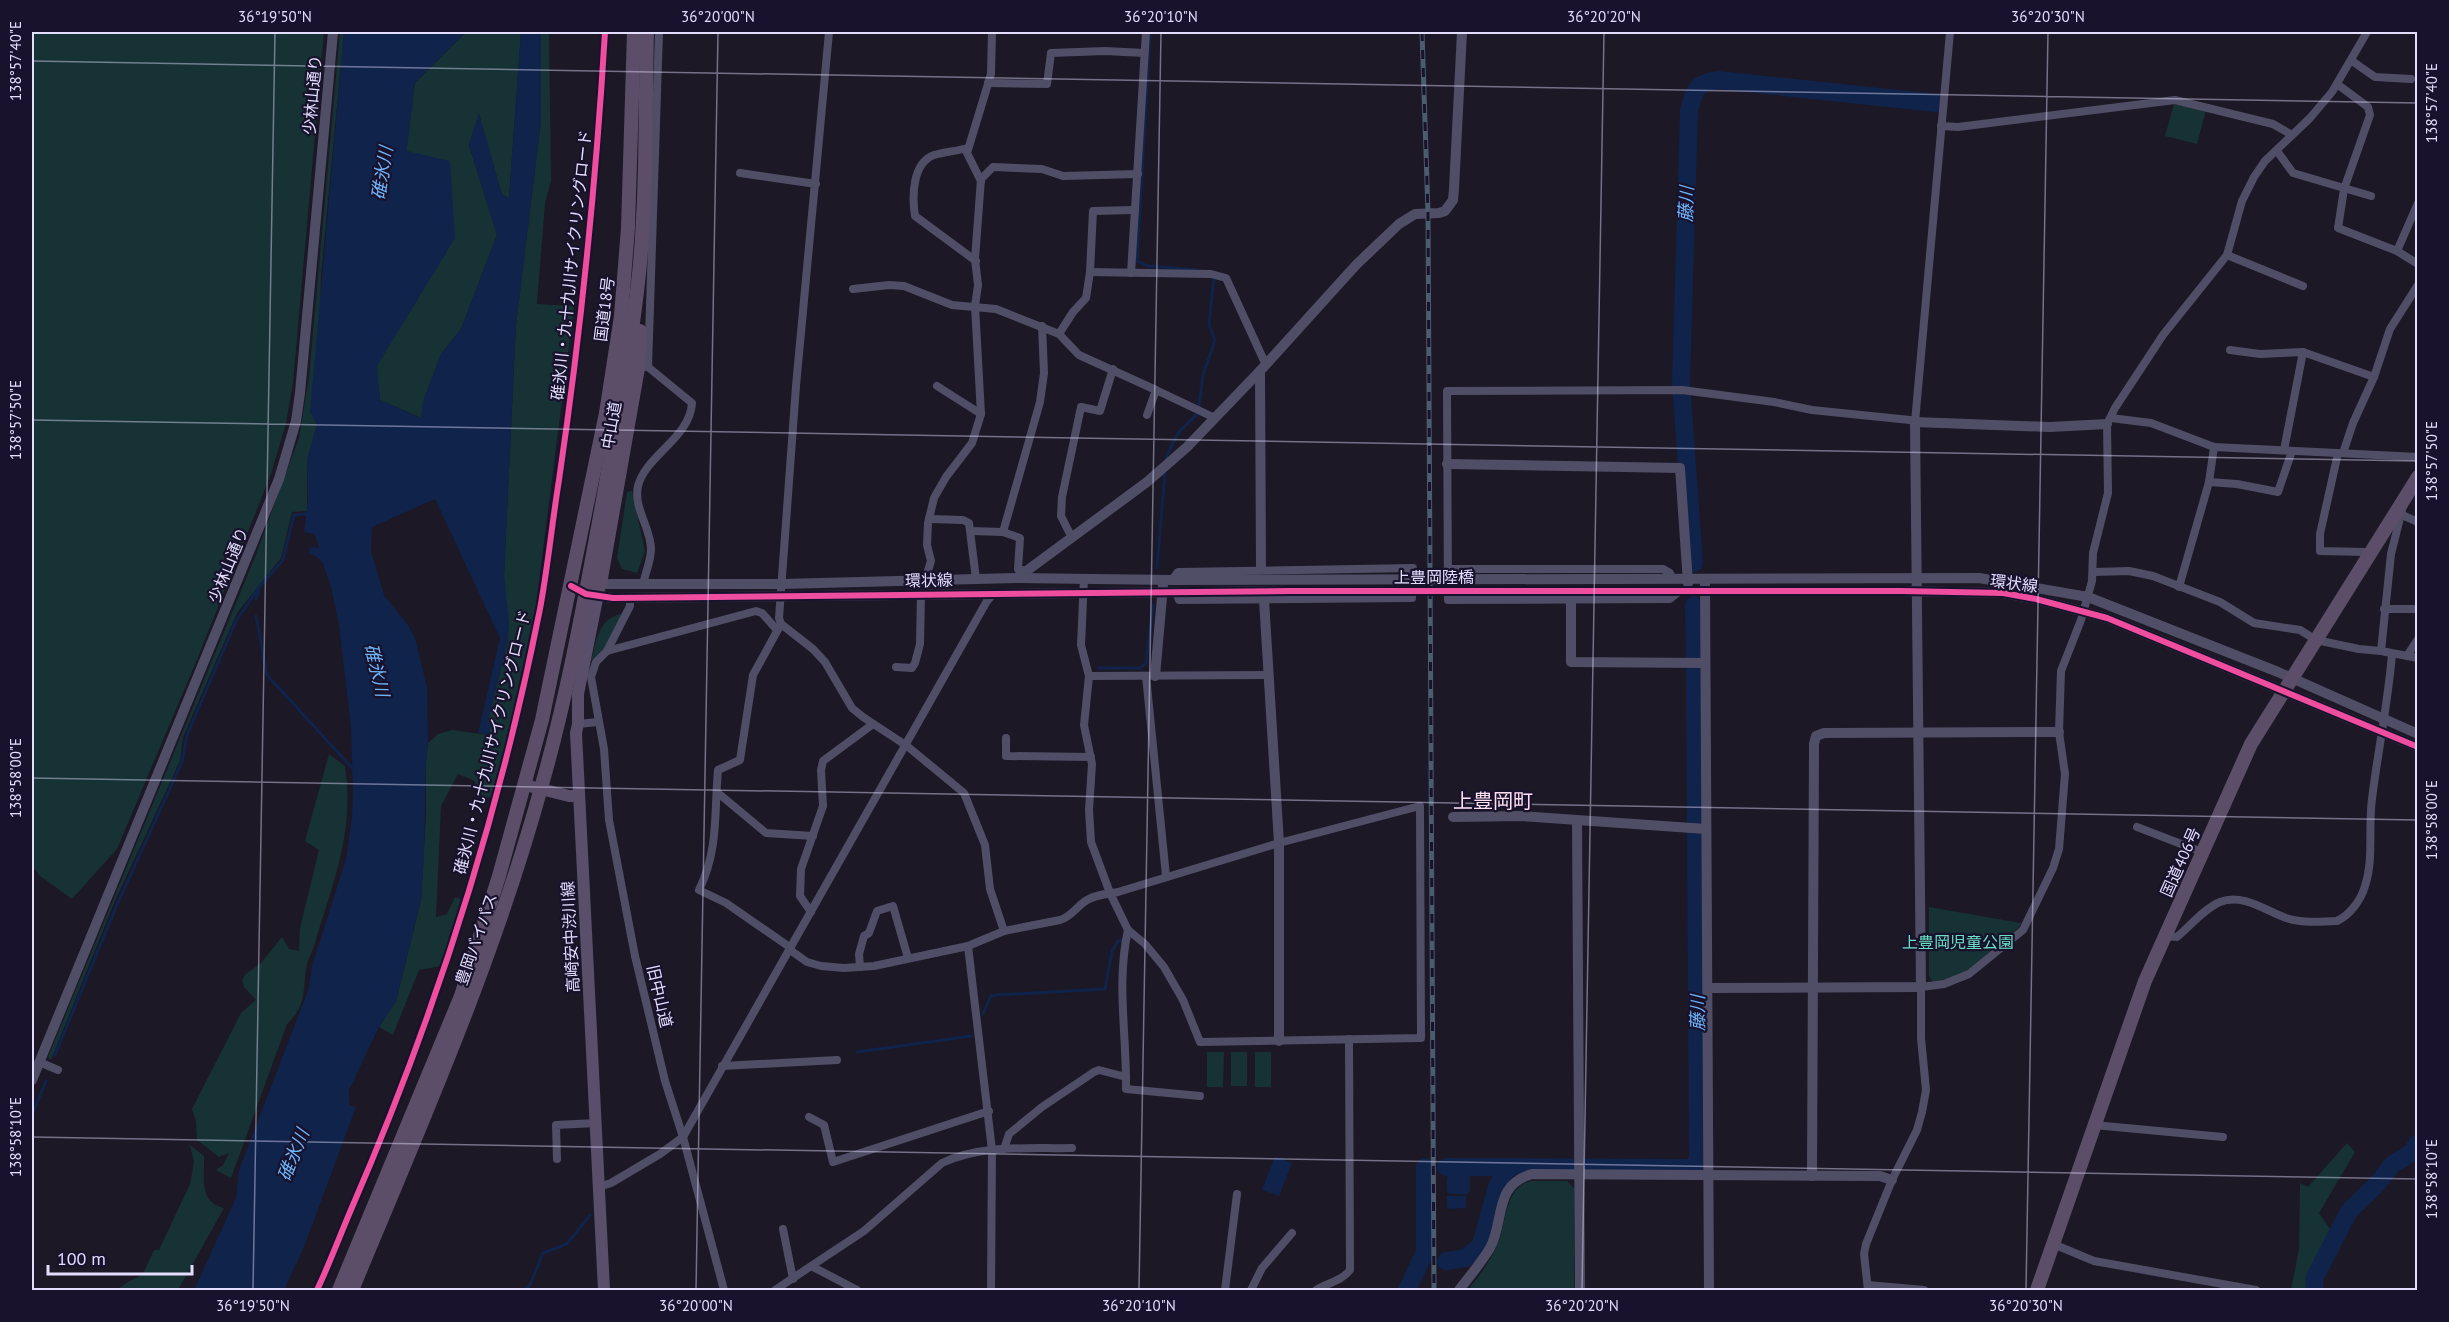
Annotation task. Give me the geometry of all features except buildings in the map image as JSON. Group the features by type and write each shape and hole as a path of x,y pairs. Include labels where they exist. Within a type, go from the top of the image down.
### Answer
{"highway":[{"name":"国道18号","path":"571,586 606,413 623,293 628,228 634,32"},
{"name":"国道18号","path":"637,369 647,32"},
{"name":"中山道","path":"593,590 637,369"},
{"name":"国道406号","path":"2037,1290 2137,1002 2251,744 2418,477"},
{"name":"豊岡バイパス","path":"339,1290 461,996 525,785 542,720 571,586"},
{"name":"豊岡バイパス","path":"352,1290 473,1000 506,904 541,789 593,590"}],"main road":[{"name":"高崎安中渋川線","path":"593,590 578,694 579,724 576,734 604,1290"},
{"path":"525,785 578,796"}],"street":[{"name":"少林山通り","path":"32,1080 279,479 288,449 296,421 304,365 333,32"},
{"path":"643,585 651,550 637,496 639,484 684,427 692,413 692,403 637,369 658,32"},
{"path":"828,32 779,627 753,675 740,760 718,770 716,832 705,878 699,890 726,903 807,962 821,966 860,967 968,946 1004,931 1060,921 1087,900 1110,894 1279,843 1419,806 1421,1038 1200,1042 1183,1000 1164,967 1145,944 1128,930 1110,894 1091,842 1091,757 1084,725 1089,676 1081,645 1084,578"},
{"path":"925,580 931,561 927,544 934,498 946,477 972,443 981,414 975,306 978,285 976,261 981,181 967,153 992,67 992,32"},
{"path":"1131,273 1146,32"},
{"path":"599,1187 611,1183 660,1154 683,1137 981,612 994,593 1147,482 1186,447 1263,368 1356,265 1399,224 1415,214 1439,213 1449,206 1454,189 1462,32"},
{"path":"1924,1290 1868,1288 1864,1254 1892,1180 1917,1130 1926,1089 1921,1038 1915,422 1950,32"},
{"path":"1708,988 1921,987 1944,984 1969,974 2023,930 2053,868 2059,849 2065,774 2059,732 2061,671 2084,610 2093,572 2093,553 2108,493 2109,421 2115,408 2163,335 2227,255 2242,201 2265,161 2325,101 2352,61 2367,32"},
{"path":"988,83 1047,84 1051,53 1105,51 1144,53"},
{"path":"2352,61 2375,77 2411,79"},
{"path":"2337,84 2368,107 2370,115 2344,189 2338,228 2397,251 2418,264"},
{"path":"1941,126 1958,127 2175,100 2273,124 2292,135"},
{"path":"968,148 925,159 917,174 913,204 915,216 976,261"},
{"path":"2277,151 2293,173 2371,196"},
{"path":"981,181 993,168 1042,169 1063,176 1138,174"},
{"path":"740,173 816,184"},
{"path":"2397,251 2418,203"},
{"path":"1059,334 1073,312 1086,298 1090,272 1093,211 1135,210"},
{"path":"2227,255 2303,286"},
{"path":"1090,272 1211,274 1226,278 1263,368 1261,569"},
{"path":"853,289 889,285 904,286 952,305 996,309 1059,334 1079,356 1113,369 1215,418"},
{"path":"2370,555 2366,552 2320,551 2320,534 2340,453 2374,377 2390,330 2418,285"},
{"path":"1003,532 1040,402 1044,373 1042,326"},
{"path":"2230,350 2260,354 2303,352 2374,377"},
{"path":"2209,482 2237,484 2278,492 2288,451 2303,352"},
{"path":"1072,538 1061,516 1062,497 1081,407 1100,411 1113,369"},
{"path":"937,386 981,414"},
{"path":"1147,415 1156,390"},
{"path":"1705,663 1571,662 1575,595 1448,600 1447,391 1682,390 1774,402 1812,410 1915,422 2050,427 2109,421 2151,423 2214,447 2418,457"},
{"path":"2179,587 2209,482 2214,447"},
{"path":"1447,464 1680,468 1688,578 1684,591"},
{"path":"2381,651 2391,554 2402,515 2404,498"},
{"path":"2402,515 2418,522"},
{"path":"929,519 963,520 969,523 975,579"},
{"path":"971,531 1003,532 1020,538 1018,568 1021,575"},
{"path":"1166,876 1150,676 1162,593 1168,580 1178,572 1413,568 1412,598 1179,600 1176,592"},
{"path":"1448,569 1579,574"},
{"path":"2093,572 2129,571 2153,576 2220,602 2254,623 2300,630 2316,639 2359,649 2418,658"},
{"name":"環状線","path":"1579,574 1672,579 1979,578 2088,597 2292,679 2418,734"},
{"name":"上豊岡陸橋","path":"1290,585 1579,574"},
{"name":"環状線","path":"593,590 643,585 975,579 1021,575 1290,585"},
{"path":"1705,578 1709,1290"},
{"name":"環状線","path":"571,586 630,597 780,597 1162,593 1290,585"},
{"name":"上豊岡陸橋","path":"1290,585 1575,595"},
{"name":"環状線","path":"1575,595 1684,591 2003,593 2084,610 2418,747"},
{"path":"896,667 912,668 918,654 921,594"},
{"name":"旧中山道","path":"630,597 630,606 607,651 596,662 591,676 604,749 609,820 635,956 665,1081 683,1137 724,1290"},
{"path":"1264,600 1279,843 1279,1041"},
{"path":"2384,609 2418,609"},
{"path":"607,651 756,611 762,613 813,649 825,662 852,708 907,746 966,796 985,845 990,889 1004,931"},
{"path":"2407,656 2418,639"},
{"path":"2165,936 2177,937 2214,906 2230,900 2252,903 2286,918 2301,921 2337,921 2343,918 2360,898 2368,873 2372,801 2390,684 2392,654"},
{"path":"1089,676 1268,675"},
{"path":"579,724 598,723"},
{"path":"811,912 800,896 801,869 823,806 821,770 823,761 873,724"},
{"path":"1812,1176 1814,744 1816,736 1824,733 2059,732"},
{"path":"1006,738 1006,756 1091,757"},
{"path":"718,792 766,833 813,836"},
{"path":"1453,817 1522,816 1706,829"},
{"path":"1577,820 1580,1290"},
{"path":"2137,826 2202,852"},
{"path":"860,967 859,954 864,936 869,933 877,912 893,906 908,958"},
{"path":"1128,930 1122,992 1126,1089 1200,1096"},
{"path":"968,946 992,1150 991,1290"},
{"path":"1316,1290 1342,1278 1350,1270 1349,1039"},
{"path":"722,1066 837,1060"},
{"path":"39,1062 58,1070"},
{"path":"1005,1149 1009,1134 1042,1107 1094,1072 1099,1070 1126,1077"},
{"path":"809,1117 824,1125 833,1162 988,1111"},
{"path":"557,1159 556,1125 596,1123"},
{"path":"2094,1125 2223,1137"},
{"path":"775,1290 813,1267 864,1231 942,1163 956,1156 1005,1149 1072,1148"},
{"path":"1459,1290 1490,1248 1502,1201 1515,1182 1532,1174 1880,1176 1892,1180"},
{"path":"1225,1290 1237,1194"},
{"path":"783,1229 793,1279"},
{"path":"1251,1290 1262,1268 1292,1233"},
{"path":"2053,1245 2094,1261 2256,1290"},
{"path":"813,1267 857,1290"}],"green space":[{"path":"32,32 324,32 293,383 286,423 271,474 198,657 117,849 72,899 40,876 32,866"},
{"path":"340,32 344,32 321,276 317,425 307,460 307,511 292,512 281,558 237,613 183,737 180,761 114,903 51,1060 48,1057 255,557 299,438 309,377"},
{"path":"466,32 521,32 509,198 502,195 479,115 469,145 497,235 461,329 441,354 423,402 422,418 380,400 376,366 394,335 407,146 415,83"},
{"path":"541,32 549,32 551,181 545,203 537,304 574,306 536,605 503,759 492,797 478,798 475,781 458,774 441,806 436,917 447,914 455,897 461,899 441,966 419,970 393,1035 379,1027 396,1001 421,900 428,743 438,734 452,730 489,735 487,723 508,641 504,575 516,324 541,121"},
{"path":"2174,104 2206,110 2197,144 2165,136"},
{"path":"632,491 645,551 637,573 622,569 617,558 627,492"},
{"path":"623,613 606,646 591,661 603,625"},
{"path":"329,754 345,766 347,812 340,856 329,899 307,964 301,1003 294,1017 287,1024 231,1178 216,1170 223,1165 229,1153 219,1157 197,1140 196,1121 192,1109 241,1013 256,1000 244,987 242,980 246,974 262,962 282,937 289,949 299,951 300,928 319,850 305,841"},
{"name":"上豊岡児童公園","path":"1929,907 2021,923 1990,954 1969,970 1945,980 1932,981 1929,976"},
{"path":"1207,1052 1224,1052 1223,1087 1207,1087"},
{"path":"1231,1052 1247,1052 1247,1086 1231,1086"},
{"path":"1255,1052 1271,1052 1271,1087 1255,1087"},
{"path":"2347,1143 2355,1152 2319,1213 2335,1236 2315,1277 2314,1290 2291,1290 2299,1249 2300,1183 2308,1187"},
{"path":"190,1145 204,1156 204,1181 207,1195 216,1205 224,1208 178,1290 117,1290 143,1274 154,1250 159,1250 190,1184 194,1162"},
{"path":"1531,1181 1567,1181 1574,1188 1574,1290 1468,1290 1496,1248 1507,1208 1515,1191"}],"water":[{"name":"碓氷川","path":"344,32 466,32 415,83 407,146 407,151 450,161 455,238 377,366 380,400 421,418 423,402 441,354 461,329 497,235 469,145 479,113 502,195 509,198 521,32 541,32 541,121 516,324 504,575 509,622 508,641 487,722 491,724 489,735 478,733 500,638 435,499 372,527 371,551 384,595 408,625 415,638 427,687 428,743 421,900 396,1001 379,1027 349,1091 350,1105 356,1107 304,1247 284,1290 194,1290 236,1198 239,1170 309,988 312,966 346,859 352,817 351,728 339,625 323,563 316,556 309,554 310,547 319,548 315,534 304,532 308,500 307,460 317,425 310,412"},
{"path":"1275,1156 1292,1163 1279,1196 1262,1190"},
{"path":"1452,1169 1470,1170 1470,1191 1466,1195 1447,1193 1447,1178"},
{"path":"1447,1196 1466,1196 1466,1208 1447,1209"}],"pier":[{"path":"379,1027 381,1028 352,1091 353,1103 359,1108 350,1105 349,1091"}],"waterway":[{"path":"1150,32 1137,261 1148,266 1198,270"},
{"name":"藤川","path":"1694,563 1681,383 1689,111 1697,89 1705,83 1718,80 1936,103"},
{"path":"1166,461 1178,433 1198,413 1203,375 1215,340 1209,325 1214,276"},
{"path":"1157,568 1165,471"},
{"path":"55,1055 116,907 182,762 187,735 236,621 260,586 283,560 294,515 307,514"},
{"path":"256,599 259,590"},
{"path":"1099,668 1140,668 1146,663 1153,605"},
{"name":"藤川","path":"1694,605 1695,654"},
{"path":"256,616 267,675 353,769"},
{"name":"藤川","path":"1446,1167 1690,1168 1698,1161 1695,670"},
{"path":"983,1014 991,996 1105,989 1112,951 1118,941 1123,941"},
{"path":"857,1052 971,1036"},
{"path":"32,1115 46,1081"},
{"path":"2314,1290 2315,1277 2349,1211 2377,1184 2393,1164 2411,1153 2418,1143"},
{"name":"藤川","path":"1407,1290 1425,1252 1425,1167"},
{"name":"藤川","path":"1446,1261 1466,1258 1481,1245 1496,1190 1507,1167"},
{"path":"525,1290 530,1285 543,1253 567,1244 590,1215"}],"railway":[{"path":"1422,32 1428,213 1434,1290"}],"cycle path":[{"name":"碓氷川・九十九川サイクリングロード","path":"317,1290 381,1139 436,991 484,840 524,686 543,593 581,312 605,32"},
{"path":"571,586 586,594 613,598 1291,591 2003,593 2036,599 2107,618 2418,747"}],"district":[{"name":"上豊岡町","path":"1493,801"}]}
